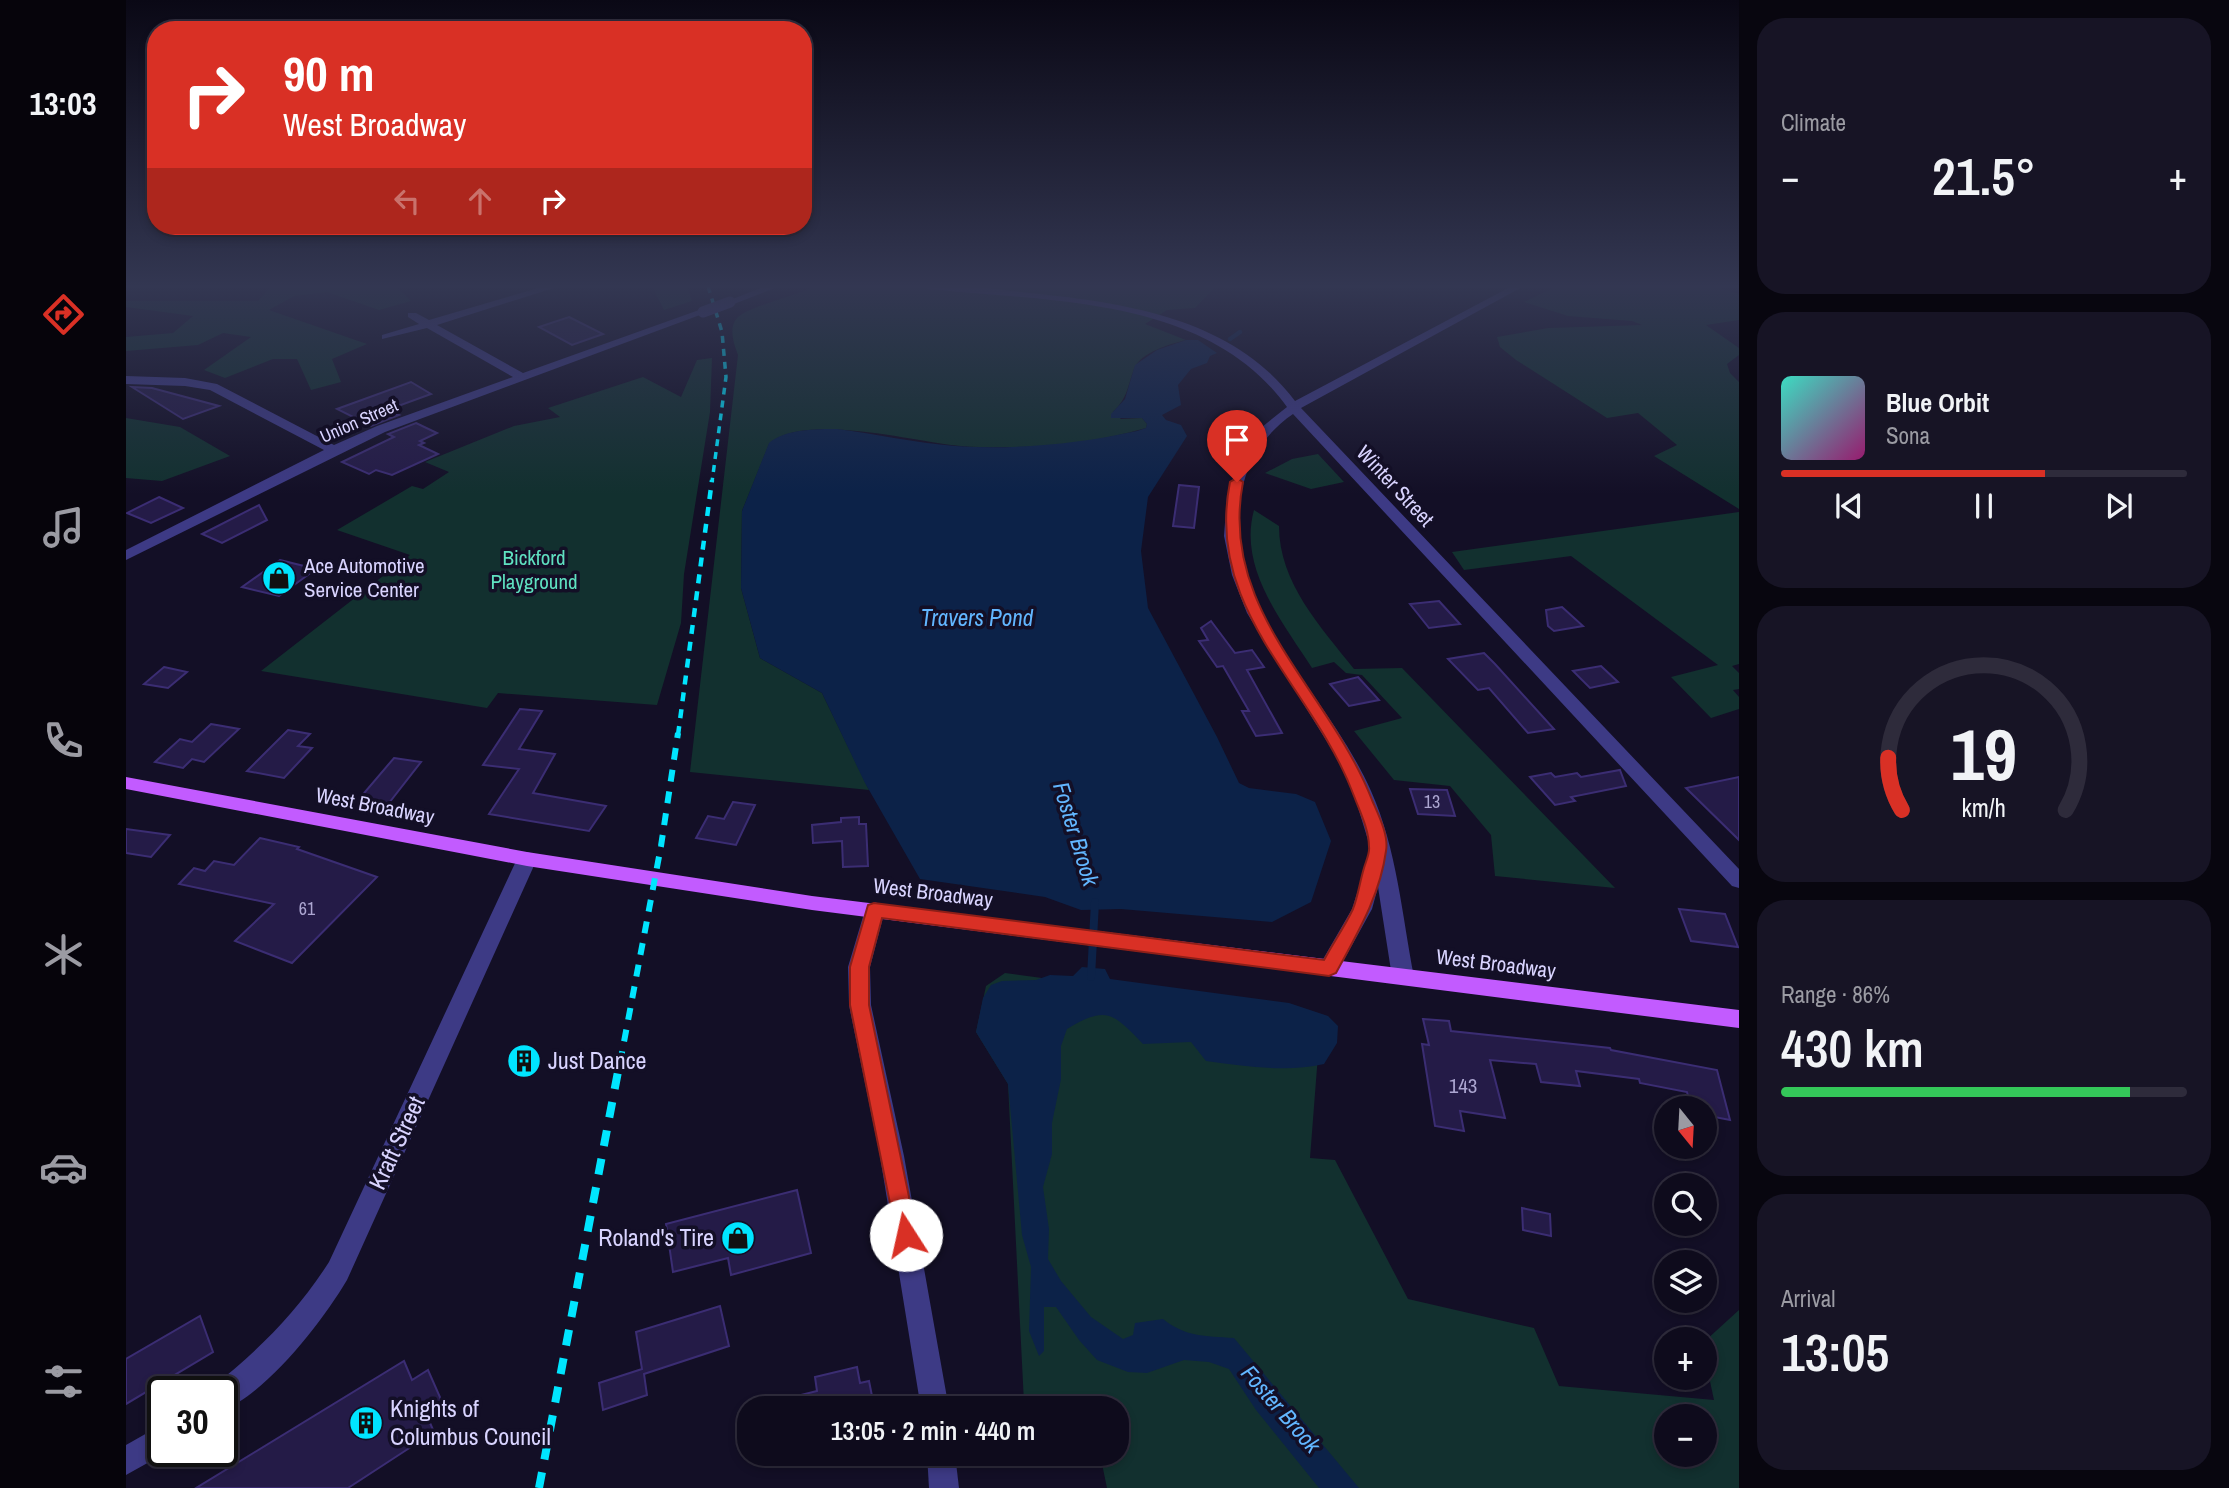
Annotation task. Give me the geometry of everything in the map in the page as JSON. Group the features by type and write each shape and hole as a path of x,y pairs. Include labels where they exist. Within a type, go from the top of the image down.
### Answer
{"main road":[{"name":"West Broadway","path":"126,783 527,859 874,910 1739,1019"}],"street":[{"path":"483,355 521,377"},
{"name":"Union Street","path":"126,556 334,450 412,417 581,355"},
{"name":"Winter Street","path":"1236,355 1278,387 1294,408 1739,881"},
{"path":"1391,355 1294,408 1266,429 1246,457 1231,511 1234,550 1242,586 1272,643 1354,773 1367,806 1378,848 1403,977"},
{"path":"126,380 186,382 213,387 334,450"},
{"path":"1329,968 1362,909 1378,848"},
{"name":"Kraft Street","path":"238,1383 287,1339 323,1297 338,1271 527,859"},
{"path":"874,910 859,967 860,1005 892,1156 933,1396"},
{"path":"126,1461 147,1448"},
{"path":"942,1466 944,1488"}],"green space":[{"path":"225,355 340,355 332,359 341,382 311,390 297,359 273,359 225,378 204,370"},
{"path":"738,355 1147,355 1134,369 1124,397 1113,412 1121,419 1142,418 1147,424 1146,428 1114,436 1048,446 983,447 830,429 805,430 785,435 769,444 742,511 741,588 760,658 822,693 869,790 690,772"},
{"path":"1510,355 1738,355 1727,364 1730,373 1739,382 1739,509 1654,456 1677,445 1638,413 1607,418"},
{"name":"Bickford Playground","path":"712,358 710,412 684,574 681,623 657,705 498,693 487,708 261,671 410,555 337,530 412,486 423,489 449,472 425,462 514,426 560,417 548,408 643,377 681,397 697,360"},
{"path":"126,418 180,427 230,456 162,481 126,478"},
{"path":"1318,454 1344,482 1311,489 1265,473 1292,459"},
{"path":"1254,510 1279,526 1281,547 1294,585 1316,620 1354,669 1402,668 1615,888 1495,876 1491,835 1450,786 1394,780 1354,731 1402,718 1362,675 1346,673 1334,662 1312,668 1276,613 1257,573 1251,532"},
{"path":"1739,512 1739,664 1732,666 1739,673 1739,689 1733,690 1739,697 1739,709 1711,718 1671,677 1718,665 1571,556 1464,570 1452,552"},
{"path":"1005,973 1321,1016 1310,1158 1335,1160 1408,1299 1534,1328 1559,1386 1714,1400 1712,1390 1717,1390 1717,1330 1739,1310 1739,1488 1107,1488 1102,1466 1129,1466 1129,1396 1024,1396 1008,1084 976,1032 986,986"}],"water":[{"name":"Travers Pond","path":"1149,355 1211,355 1207,363 1191,369 1178,385 1181,405 1162,415 1166,420 1181,425 1187,436 1148,497 1141,551 1148,608 1239,783 1249,788 1296,794 1315,802 1331,841 1311,902 1272,922 1121,909 1081,910 1045,897 920,879 865,783 822,693 760,658 741,588 742,511 769,443 776,438 792,432 837,429 940,445 1001,447 1069,443 1137,431 1146,428 1147,424 1142,418 1111,418 1111,414 1125,399 1135,365"},
{"path":"1082,967 1105,969 1110,979 1289,1003 1328,1016 1338,1026 1337,1043 1324,1064 1280,1068 1206,1061 1191,1042 1143,1044 1124,1025 1109,1016 1101,1015 1081,1021 1067,1029 1061,1046 1061,1079 1052,1123 1052,1154 1043,1187 1049,1229 1048,1259 1061,1281 1091,1317 1123,1339 1133,1335 1135,1323 1163,1319 1188,1332 1234,1338 1359,1488 1319,1488 1256,1410 1229,1369 1209,1362 1184,1360 1147,1373 1128,1372 1097,1360 1056,1307 1044,1307 1044,1351 1039,1356 1029,1331 1031,1267 1022,1235 1008,1084 976,1032 983,998 991,985 1002,981 1036,980 1050,975 1073,976"}],"building":[{"path":"411,382 431,394 387,410 399,415 371,426 337,409"},
{"path":"132,387 152,388 219,406 183,419"},
{"path":"416,423 437,433 420,441 424,443 419,445 438,454 392,475 376,470 369,474 342,462 394,437 388,434"},
{"path":"1179,485 1199,487 1194,528 1173,526"},
{"path":"159,497 183,508 151,523 127,513"},
{"path":"259,505 267,520 222,543 202,534"},
{"name":"Ace Automotive Service Center","path":"280,560 316,569 279,596 242,587"},
{"path":"1439,601 1460,624 1429,628 1410,604"},
{"path":"1562,607 1583,626 1554,631 1548,626 1546,610"},
{"path":"1211,621 1235,653 1252,650 1264,667 1247,670 1282,733 1256,736 1242,711 1249,711 1223,666 1217,667 1199,641 1208,640 1201,628"},
{"path":"1484,653 1554,729 1528,733 1489,688 1478,690 1448,659"},
{"path":"1601,666 1618,682 1590,688 1573,671"},
{"path":"164,667 187,672 168,688 144,684"},
{"path":"1358,677 1379,700 1349,706 1330,684"},
{"path":"520,709 542,711 519,749 555,754 533,793 606,806 589,831 489,814 519,769 483,765"},
{"path":"211,724 239,729 204,762 192,759 183,768 155,762 180,739 192,742"},
{"path":"288,730 310,734 298,746 312,748 284,778 247,771"},
{"path":"394,758 421,762 389,803 359,799"},
{"path":"1620,770 1626,786 1571,797 1575,801 1555,805 1530,777 1551,773 1555,777 1577,773 1581,777"},
{"path":"1739,777 1739,840 1686,788"},
{"path":"1410,789 1447,790 1455,816 1418,814"},
{"path":"733,802 755,805 736,845 696,838 708,816 724,819"},
{"path":"859,817 859,824 866,824 868,866 843,867 842,841 813,843 812,825"},
{"path":"126,829 170,835 151,857 126,853"},
{"path":"260,838 299,847 297,849 377,877 292,963 235,941 274,904 179,884 194,868 205,871 214,861 234,865"},
{"path":"1679,909 1725,914 1738,947 1691,941"},
{"path":"1423,1019 1449,1021 1451,1031 1610,1048 1717,1070 1730,1120 1717,1118 1717,1096 1688,1096 1687,1092 1640,1083 1639,1079 1576,1071 1580,1086 1541,1082 1536,1064 1490,1060 1505,1118 1460,1111 1464,1131 1435,1126 1422,1044 1429,1045"},
{"name":"Roland's Tire","path":"797,1190 811,1253 731,1275 728,1258 673,1272 666,1224"},
{"path":"1522,1208 1550,1214 1551,1236 1523,1230"},
{"path":"720,1306 729,1346 644,1374 647,1395 603,1410 599,1383 642,1369 636,1332"},
{"path":"200,1316 213,1352 173,1376 147,1376 147,1391 126,1404 126,1359"},
{"name":"Knights of Columbus Council","path":"404,1361 412,1380 428,1370 443,1404 426,1414 434,1432 348,1488 196,1488 230,1467 238,1467 238,1462"},
{"path":"857,1367 860,1383 869,1381 872,1396 797,1396 817,1391 815,1377"}],"waterway":[{"name":"Foster Brook","path":"1091,977 1095,902"}],"railway":[{"path":"712,482 726,377 724,355"},
{"path":"678,735 712,480"},
{"path":"620,1063 661,846 678,733"},
{"path":"539,1488 620,1061"}],"place":[{"name":"Ace Automotive Service Center","path":"279,578"},
{"name":"Just Dance","path":"524,1061"},
{"name":"Roland's Tire","path":"738,1238"},
{"name":"Knights of Columbus Council","path":"366,1423"}],"route":[{"path":"906,1235 860,1005 859,967 874,910 1329,968 1362,909 1378,848 1372,821 1354,773 1272,643 1242,586 1234,550 1231,511 1237,482"}]}
